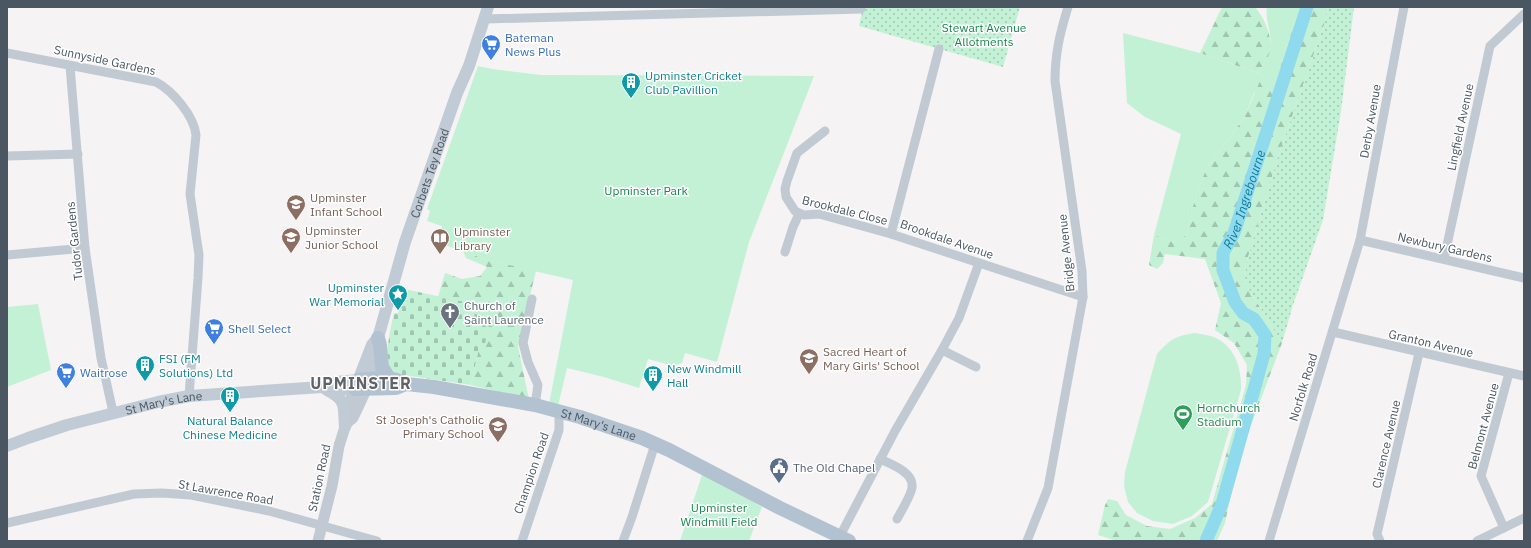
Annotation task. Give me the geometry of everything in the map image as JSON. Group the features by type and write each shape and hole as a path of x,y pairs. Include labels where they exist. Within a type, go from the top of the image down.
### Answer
{"main road":[{"name":"Corbets Tey Road","path":"363,384 378,346 377,339 405,242 469,66 488,7"},
{"path":"377,339 380,345 382,367 389,378 406,384"},
{"name":"St Mary's Lane","path":"363,384 389,378"},
{"name":"St Mary's Lane","path":"7,446 67,425 114,412 189,396 324,387 336,382 396,388 406,384 460,391 535,405 580,417 655,444 682,456 780,508 844,539"},
{"path":"324,387 336,394 343,402 346,424"}],"street":[{"name":"Bridge Avenue","path":"1027,541 1048,488 1083,297 1082,270 1055,66 1059,36 1068,7"},
{"name":"Derby Avenue","path":"1360,240 1404,7"},
{"path":"484,19 861,9"},
{"name":"Lingfield Avenue","path":"1444,259 1490,46 1524,14"},
{"name":"Brookdale Avenue","path":"939,49 891,234 1083,297"},
{"name":"Sunnyside Gardens","path":"7,53 156,82 170,92 181,104 195,128 196,135 190,194 198,255 198,278 189,396"},
{"name":"Tudor Gardens","path":"70,66 85,248 101,358 114,412"},
{"name":"Brookdale Close","path":"825,131 797,153 785,189 786,197 795,211 799,214 819,214 891,234"},
{"path":"7,156 78,154"},
{"path":"785,252 793,226 799,214"},
{"name":"Newbury Gardens","path":"1360,240 1524,278"},
{"name":"Norfolk Road","path":"1269,541 1360,240"},
{"path":"7,255 85,248"},
{"path":"844,539 880,458 959,318 978,263"},
{"path":"532,300 523,343 528,362 538,385 535,405"},
{"name":"Granton Avenue","path":"1333,332 1524,376"},
{"path":"942,350 976,367"},
{"name":"Clarence Avenue","path":"1380,541 1377,534 1419,353"},
{"name":"Belmont Avenue","path":"1504,528 1481,476 1509,373"},
{"name":"Station Road","path":"318,541 332,486 339,446 346,424 353,418 363,384"},
{"name":"Champion Road","path":"522,541 559,430 559,412"},
{"path":"623,541 655,444"},
{"path":"880,458 910,478 912,487 898,519"},
{"name":"St Lawrence Road","path":"7,523 134,494 162,493 191,495 269,511 377,541"},
{"path":"1477,541 1524,518"}],"green space":[{"name":"Stewart Avenue Allotments","path":"863,7 1020,7 1003,67 859,26"},
{"path":"1222,7 1255,7 1265,23 1268,29 1270,47 1269,54 1258,73 1200,53"},
{"path":"1267,7 1300,7 1281,65 1279,80 1254,93 1244,118 1207,167 1196,195 1186,235 1183,239 1176,242 1154,235 1181,134 1145,117 1127,103 1123,33 1200,53 1258,73 1266,59 1270,46 1270,35 1266,14"},
{"path":"1300,7 1328,7 1324,25 1278,157 1246,264 1245,283 1282,343 1247,436 1230,498 1225,523 1217,541 1117,541 1098,535 1105,505 1108,499 1117,501 1126,515 1147,526 1170,529 1195,518 1212,504 1246,385 1247,365 1234,343 1215,330 1221,303 1205,259 1165,254 1163,263 1157,269 1149,265 1154,235 1176,242 1183,238 1186,234 1196,195 1207,167 1244,118 1260,81 1279,80 1281,65"},
{"path":"1328,7 1354,7 1341,111 1323,220 1293,305 1282,343 1245,283 1246,264 1278,157 1324,25"},
{"name":"Upminster Park","path":"478,66 541,75 814,76 749,242 717,362 685,353 682,363 674,366 648,359 639,388 604,377 567,368 558,406 549,404 573,280 486,260 437,242 442,226 427,221 430,211 427,209"},
{"path":"463,251 486,260 536,271 518,346 529,400 471,385 478,352 438,297 445,273 462,279 480,276 487,267 466,258"},
{"path":"400,288 492,308 484,349 478,352 471,385 397,374 392,370 389,364 388,346 394,313 398,313 399,309 396,307"},
{"path":"38,304 51,370 7,387 7,307"},
{"name":"Hornchurch Stadium","path":"1195,333 1214,337 1227,346 1232,352 1236,359 1240,374 1241,390 1208,502 1192,516 1173,524 1153,521 1137,513 1128,502 1124,486 1125,472 1157,354 1174,339 1183,335"},
{"name":"Upminster Windmill Field","path":"703,472 762,507 749,541 680,541"}],"waterway":[{"name":"River Ingrebourne","path":"1206,541 1222,504 1264,354 1265,335 1254,319 1243,313 1235,302 1223,270 1223,253 1234,233 1307,7"}],"place":[{"name":"Bateman News Plus","path":"491,61"},
{"name":"Upminster Cricket Club Pavillion","path":"631,99"},
{"name":"Upminster Infant School","path":"296,221"},
{"name":"Upminster Junior School","path":"291,254"},
{"name":"Upminster Library","path":"440,255"},
{"name":"Upminster War Memorial","path":"398,311"},
{"name":"Church of Saint Laurence","path":"450,329"},
{"name":"Shell Select","path":"214,345"},
{"name":"Sacred Heart of Mary Girls' School","path":"809,375"},
{"name":"FSI (FM Solutions) Ltd","path":"145,382"},
{"name":"Waitrose","path":"66,389"},
{"name":"New Windmill Hall","path":"653,392"},
{"name":"Natural Balance Chinese Medicine","path":"230,413"},
{"name":"Hornchurch Stadium","path":"1183,431"},
{"name":"St Joseph's Catholic Primary School","path":"498,443"},
{"name":"The Old Chapel","path":"779,484"}],"district":[{"name":"UPMINSTER","path":"361,383"}]}
